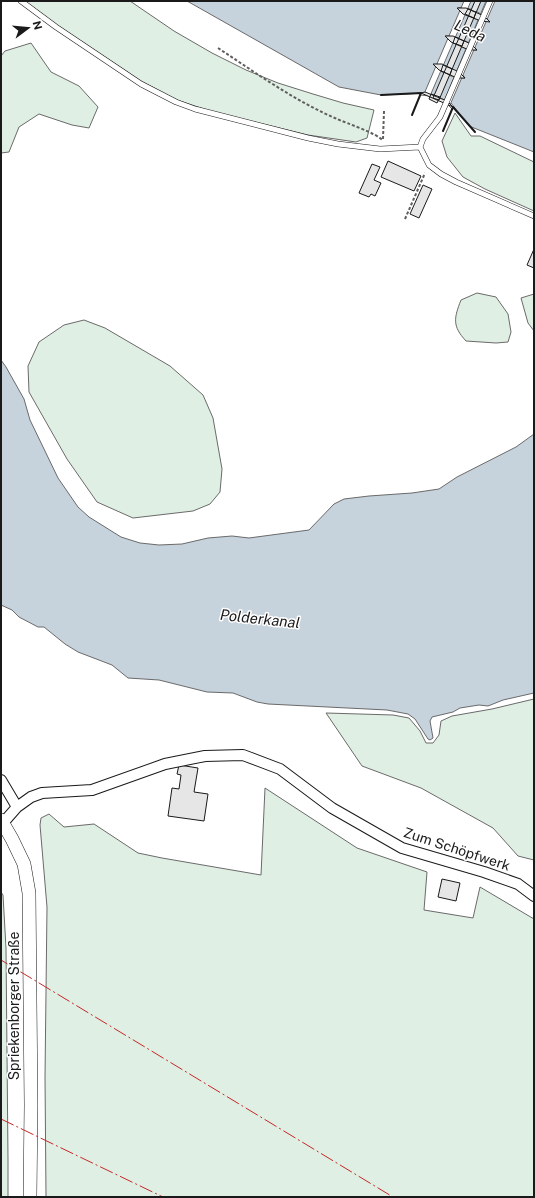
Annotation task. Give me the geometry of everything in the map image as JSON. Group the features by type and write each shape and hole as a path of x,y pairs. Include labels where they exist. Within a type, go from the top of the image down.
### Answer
{"street":[{"name":"Zum Schöpfwerk","path":"2,821 17,807 31,797 42,792 92,790 165,764 205,756 243,755 280,769 332,808 402,848 484,872 518,884 534,896"},
{"path":"1,780 17,807"},
{"name":"Spriekenborger Straße","path":"2,821 24,864 29,893 31,1097 30,1197"}],"lane":[{"path":"21,1 56,27 140,84 176,102 212,114 338,144 385,149 415,146 420,147"},
{"path":"420,147 424,139 437,124 444,110 490,1"},
{"path":"420,147 429,165 441,174 534,216"}],"path":[{"path":"218,48 299,100 334,118 383,139"},
{"path":"384,111 383,139 385,149"},
{"path":"405,219 422,180"}],"green space":[{"path":"25,1 130,1 174,31 212,53 246,70 278,83 313,94 374,110 367,138 356,142 308,135 213,112 177,100 141,81 57,25"},
{"path":"31,43 51,72 79,86 98,107 89,128 72,125 39,114 19,127 9,152 1,153 1,56 5,51"},
{"path":"455,113 471,136 480,136 534,162 534,211 485,189 463,177 447,157 442,141"},
{"path":"477,293 496,297 508,314 511,332 508,342 496,343 466,341 461,336 456,326 456,317 461,300"},
{"path":"534,294 534,331 528,323 521,298"},
{"path":"84,320 105,328 170,366 203,395 213,418 222,469 220,492 210,504 193,511 133,518 97,502 67,459 29,392 28,366 39,342 64,325"},
{"path":"534,699 534,860 518,856 493,828 421,788 362,766 326,713 393,715 409,718 420,731 426,743 433,743 439,735 441,721 452,716 492,709"},
{"path":"265,788 357,848 427,872 424,910 473,918 480,887 534,919 534,1197 46,1197 45,1077 47,907 40,825 41,818 49,814 64,827 94,824 138,853 261,875"},
{"path":"1,892 3,895 6,948 8,1197 1,1197"}],"water":[{"name":"Leda","path":"187,1 534,1 534,152 469,126 451,103 429,93 381,95 339,87","holes":["462,7 477,12 489,21 481,21 468,16 458,8","446,36 459,38 471,44 477,50 460,46 448,39","437,64 463,75 465,78 457,78 448,75 440,71 434,65"]},
{"name":"Polderkanal","path":"1,360 24,399 30,420 58,478 78,507 89,517 121,537 140,543 159,545 182,544 208,538 232,536 249,538 309,530 334,504 344,499 439,489 457,477 516,447 534,434 534,693 503,700 488,706 479,705 460,708 453,712 432,717 430,721 433,738 430,740 415,719 408,714 387,710 268,704 257,702 233,693 207,692 159,680 128,678 112,665 78,652 65,644 44,627 38,627 19,617 12,610 1,605"}],"pier":[{"path":"464,1 471,1 430,96 420,95 421,93 424,94"},
{"path":"486,1 495,1 450,105 453,107 452,109 444,101"}],"building":[{"path":"475,1 481,1 439,100 433,98"},
{"path":"457,8 466,8 484,16 490,22 481,21 463,14"},
{"path":"468,9 476,12 474,18 465,14"},
{"path":"445,36 453,36 471,44 477,50 469,50 451,42"},
{"path":"455,37 464,41 462,46 453,43"},
{"path":"433,64 442,64 459,72 465,78 457,78 439,70"},
{"path":"443,65 452,69 450,75 441,71"},
{"path":"425,92 447,101 453,107 421,93"},
{"path":"431,94 440,97 437,103 429,99"},
{"path":"388,161 421,176 414,191 381,177"},
{"path":"372,164 380,167 374,180 381,183 375,196 371,194 369,197 359,193"},
{"path":"423,185 432,189 419,218 410,214"},
{"path":"534,249 534,268 527,265"},
{"path":"179,765 198,768 194,792 208,794 204,821 168,816 172,788 179,789 181,775 177,774"},
{"path":"442,879 460,883 456,901 438,897"}],"wall":[{"path":"381,95 421,93 412,115"},
{"path":"443,131 453,107 475,132"}],"power":[{"path":"1,960 393,1197"},
{"path":"1,1119 163,1197"}]}
